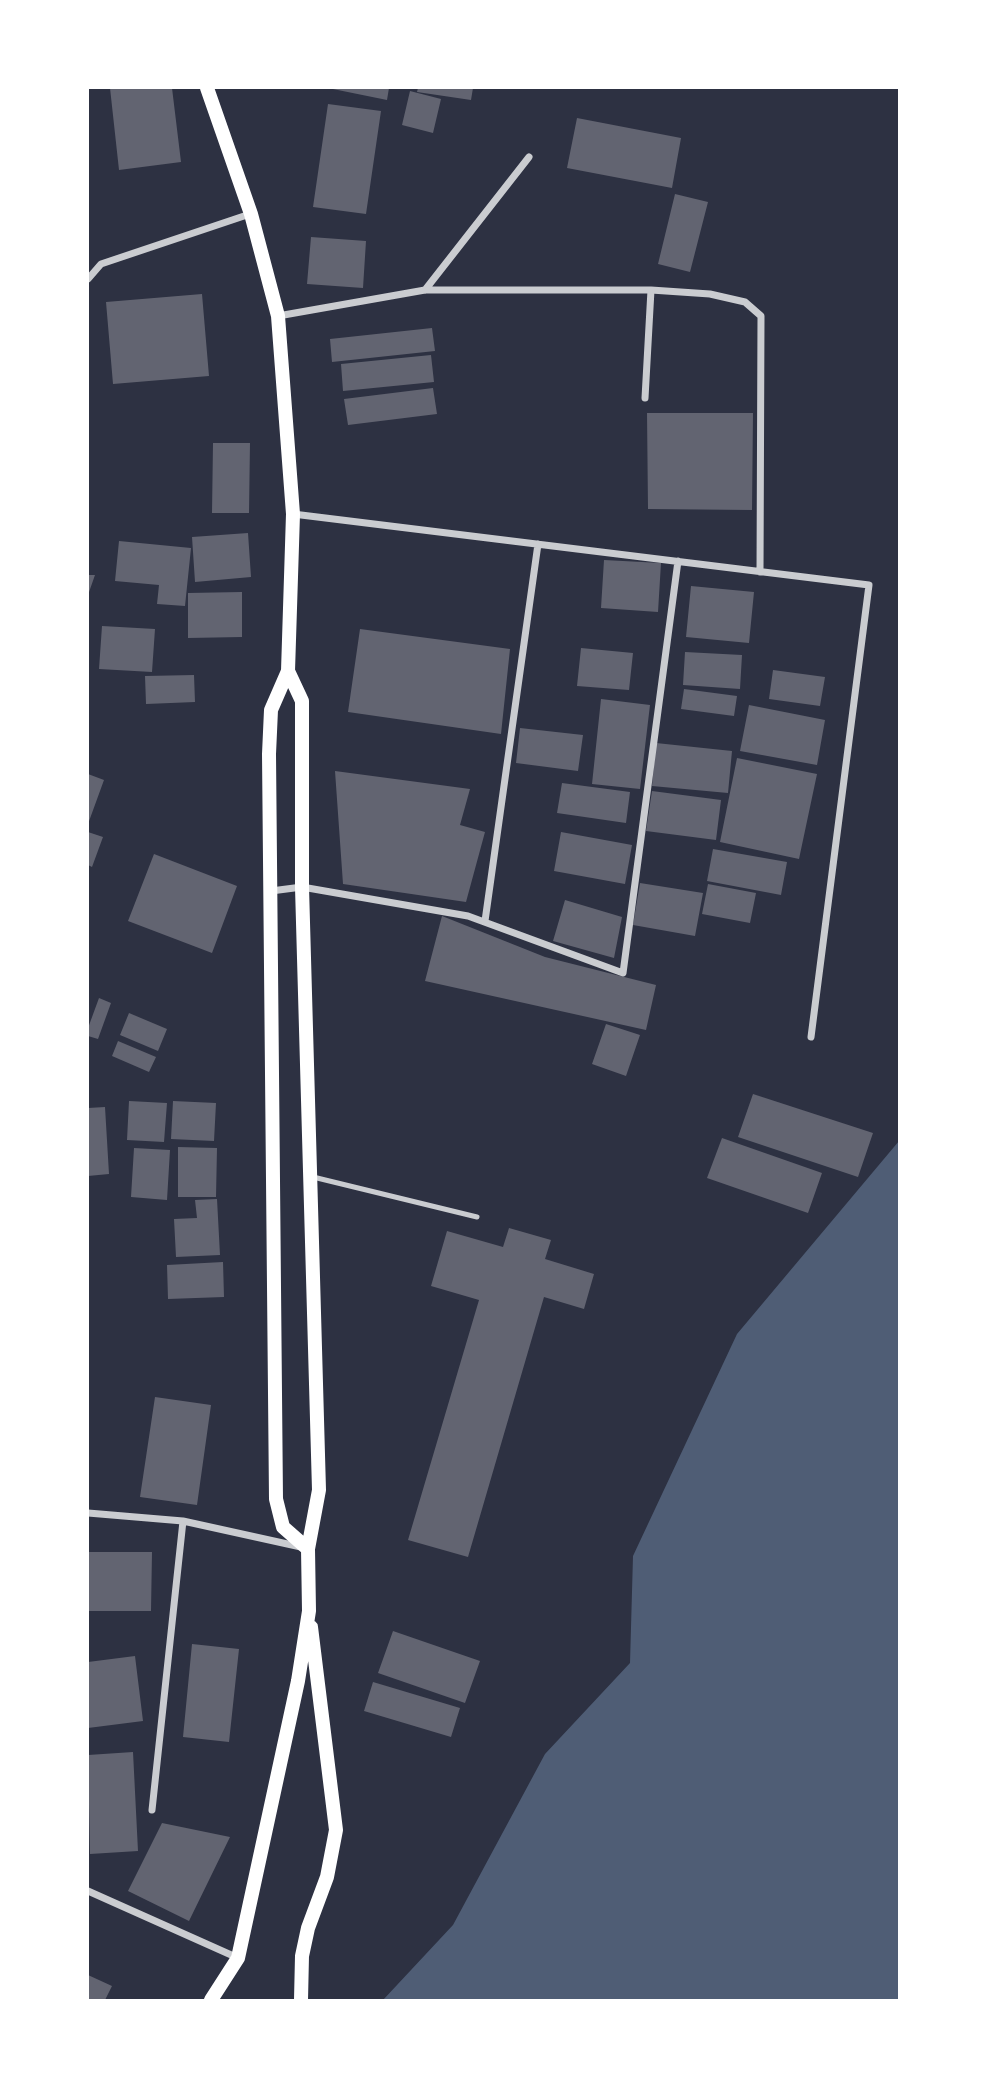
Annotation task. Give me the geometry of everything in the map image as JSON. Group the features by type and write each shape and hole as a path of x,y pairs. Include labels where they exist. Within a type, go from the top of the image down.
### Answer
{"main road":[{"path":"207,88 251,214 278,316 293,514 288,671 271,710 270,891 276,1499 283,1527 308,1549"},
{"path":"288,671 302,701 302,887 319,1490 308,1549 309,1611 336,1830 327,1877 308,1928 302,1956 301,2000"},
{"path":"211,2000 238,1958 298,1681 309,1611"}],"street":[{"path":"425,290 529,157"},
{"path":"88,279 102,264 251,214"},
{"path":"278,316 425,290 651,290 710,294 745,302 761,316 760,572"},
{"path":"645,398 651,290"},
{"path":"293,514 869,585 811,1037"},
{"path":"485,922 538,544"},
{"path":"270,891 302,887 468,916 623,973 678,561"},
{"path":"88,1513 183,1521 308,1549"},
{"path":"152,1810 183,1521"},
{"path":"88,1891 238,1958"}],"lane":[{"path":"310,1176 477,1217"}],"water":[{"path":"899,1141 899,2000 383,2000 453,1925 545,1754 630,1663 633,1556 737,1334"}],"building":[{"path":"110,88 172,88 181,162 119,170"},
{"path":"328,88 389,88 387,100"},
{"path":"418,88 473,88 471,100 417,92"},
{"path":"410,91 441,99 433,133 402,125"},
{"path":"328,104 381,111 366,214 313,207"},
{"path":"577,118 681,138 672,188 567,168"},
{"path":"675,194 708,202 690,272 658,264"},
{"path":"311,237 366,241 363,288 307,284"},
{"path":"202,294 209,376 113,384 106,302"},
{"path":"432,328 435,351 332,362 330,339"},
{"path":"431,355 434,382 343,391 341,364"},
{"path":"433,388 437,414 348,425 344,399"},
{"path":"647,413 753,413 752,510 648,509"},
{"path":"213,443 250,443 249,513 212,513"},
{"path":"248,533 251,577 195,582 192,537"},
{"path":"119,541 191,548 185,606 157,604 159,585 115,581"},
{"path":"604,560 661,563 658,612 601,608"},
{"path":"88,575 95,575 88,595"},
{"path":"691,586 754,592 749,643 686,637"},
{"path":"242,592 242,637 188,638 188,593"},
{"path":"102,626 155,629 152,672 99,669"},
{"path":"360,629 510,649 501,734 348,712"},
{"path":"581,648 633,653 629,690 577,686"},
{"path":"685,652 742,655 740,689 683,685"},
{"path":"773,670 825,677 820,706 769,699"},
{"path":"194,675 195,702 146,704 145,676"},
{"path":"684,689 737,696 734,716 681,709"},
{"path":"601,699 650,705 640,789 592,784"},
{"path":"749,705 825,720 817,765 740,751"},
{"path":"520,728 583,735 578,771 516,763"},
{"path":"656,743 732,751 728,793 652,786"},
{"path":"737,758 817,774 799,859 720,842"},
{"path":"335,771 470,789 460,825 485,832 466,902 343,884"},
{"path":"88,774 104,780 88,824"},
{"path":"562,783 630,792 626,823 557,813"},
{"path":"652,791 721,800 716,840 646,831"},
{"path":"88,832 103,837 92,867 88,865"},
{"path":"561,832 632,845 625,884 554,871"},
{"path":"713,849 787,862 781,895 707,881"},
{"path":"154,854 237,886 212,953 128,921"},
{"path":"640,883 703,893 695,936 633,925"},
{"path":"708,884 756,893 750,923 702,914"},
{"path":"565,900 622,917 614,958 553,941"},
{"path":"442,916 545,957 656,985 646,1030 425,981"},
{"path":"99,998 111,1003 98,1039 88,1036 88,1028"},
{"path":"129,1013 167,1029 158,1051 120,1035"},
{"path":"606,1024 640,1035 626,1076 592,1064"},
{"path":"118,1041 156,1057 149,1072 112,1056"},
{"path":"753,1094 873,1133 858,1177 738,1137"},
{"path":"129,1101 167,1103 164,1142 127,1140"},
{"path":"173,1101 216,1103 214,1141 171,1139"},
{"path":"105,1107 109,1174 88,1176 88,1108"},
{"path":"722,1138 822,1173 808,1213 707,1178"},
{"path":"178,1147 217,1148 216,1197 178,1197"},
{"path":"134,1148 170,1150 167,1200 131,1197"},
{"path":"217,1199 220,1255 176,1257 174,1219 197,1218 195,1200"},
{"path":"509,1228 551,1240 545,1259 594,1274 584,1309 544,1297 468,1557 408,1540 479,1300 431,1286 447,1231 503,1247"},
{"path":"223,1262 224,1297 168,1299 167,1265"},
{"path":"155,1397 211,1405 197,1505 140,1497"},
{"path":"88,1552 152,1552 151,1611 88,1611"},
{"path":"393,1631 480,1661 465,1703 378,1673"},
{"path":"192,1644 239,1649 229,1742 183,1737"},
{"path":"135,1656 143,1721 88,1728 88,1662"},
{"path":"373,1682 460,1708 451,1737 364,1711"},
{"path":"133,1752 138,1851 90,1854 88,1755"},
{"path":"162,1823 230,1837 189,1921 128,1891"},
{"path":"88,1975 112,1986 105,2000 88,2000"}]}
